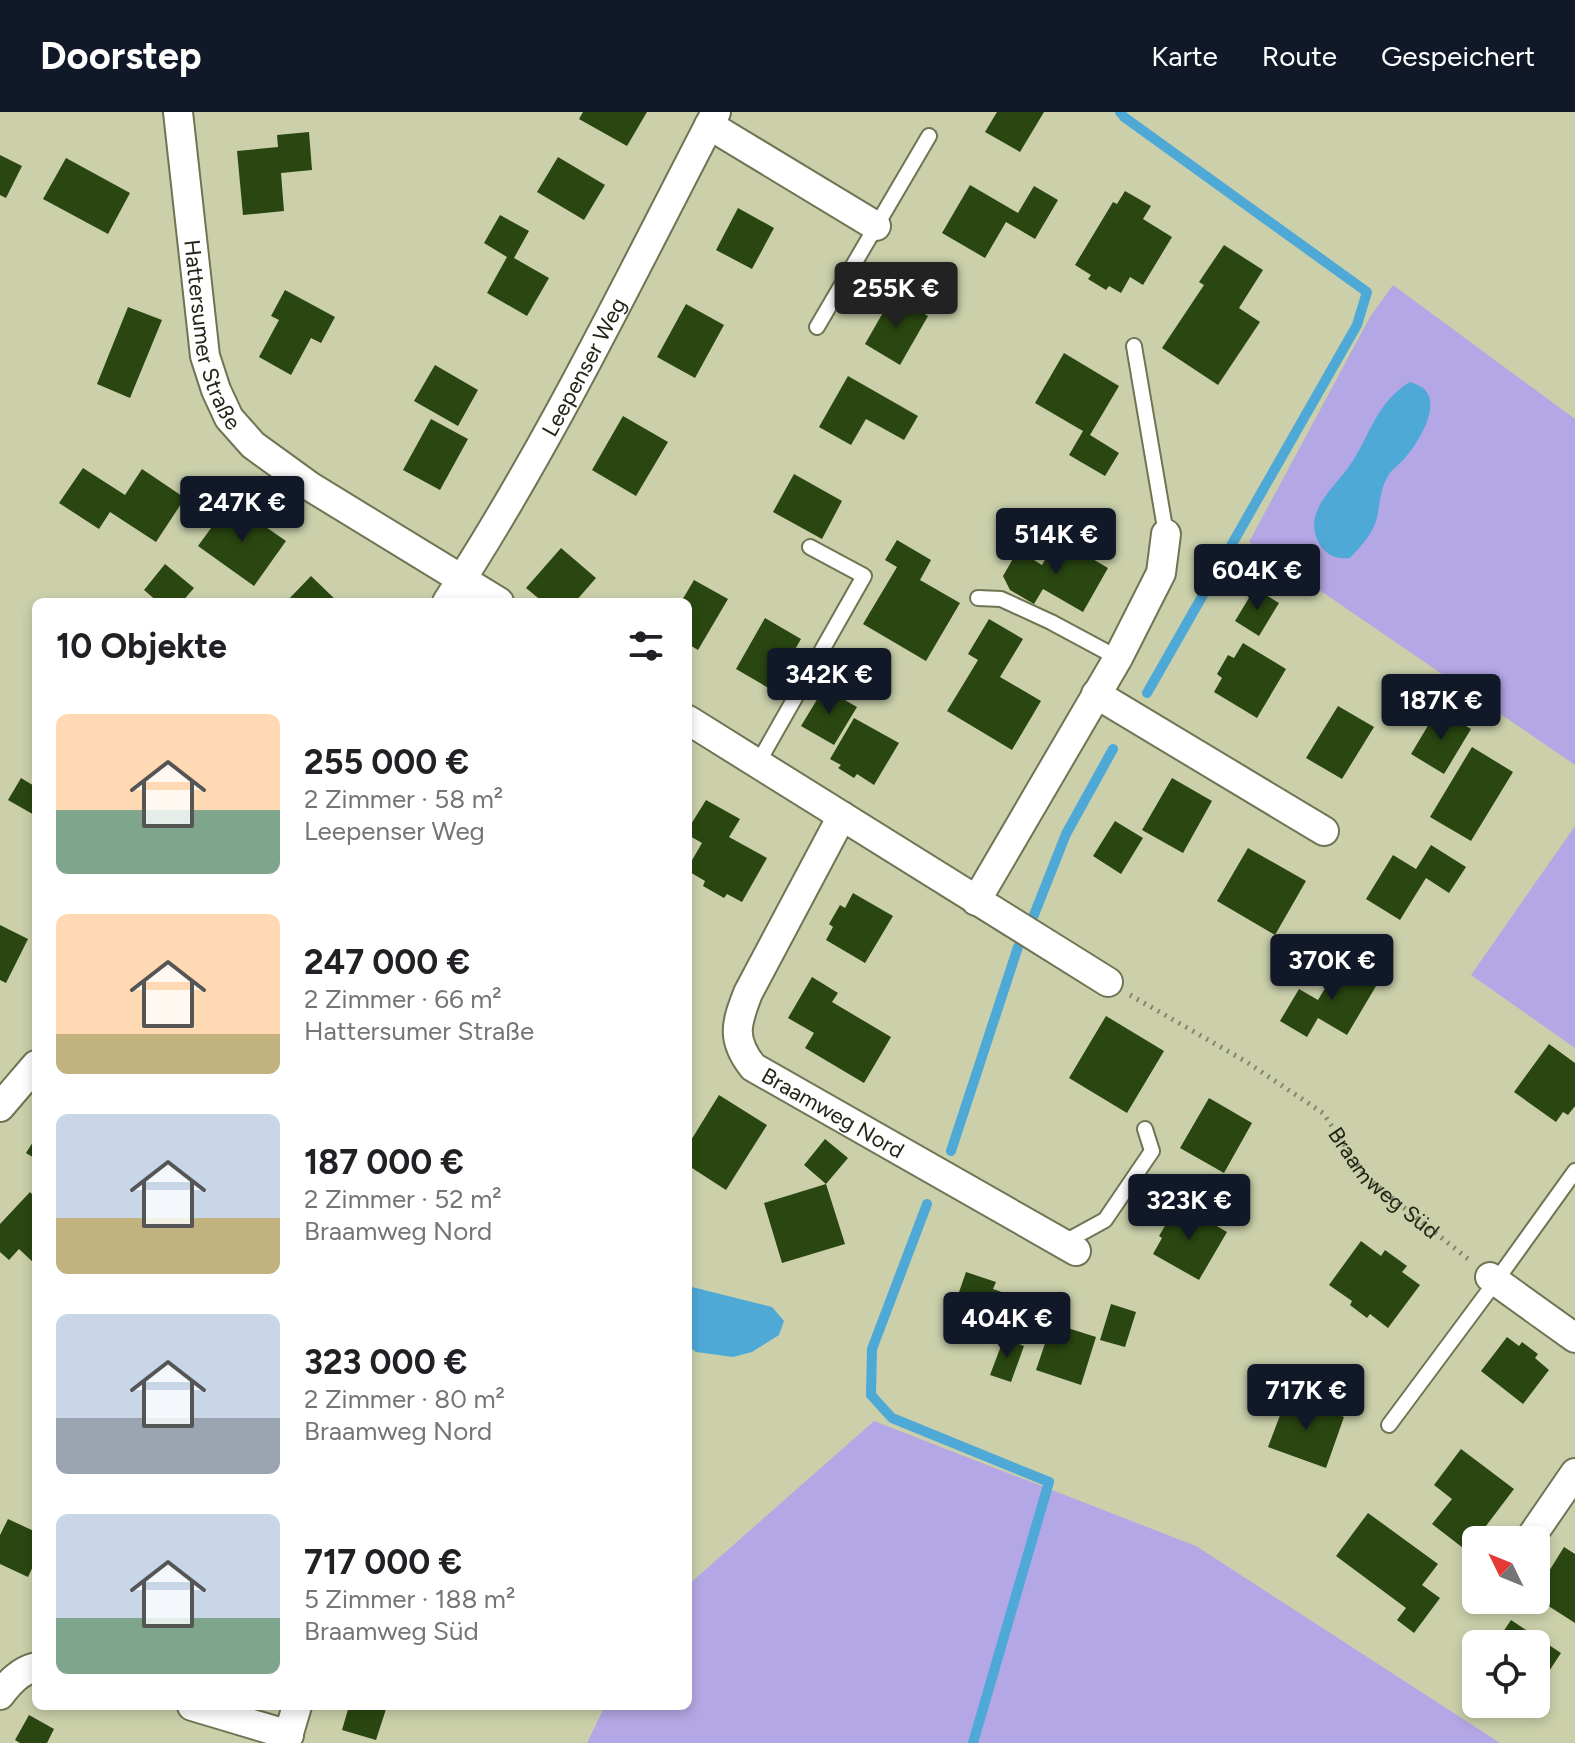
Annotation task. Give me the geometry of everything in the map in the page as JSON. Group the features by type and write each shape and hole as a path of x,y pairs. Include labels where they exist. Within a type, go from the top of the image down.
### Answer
{"street":[{"name":"Hattersumer Straße","path":"178,112 205,356 229,418 253,445 454,590"},
{"name":"Leepenser Weg","path":"454,590 515,492 712,118 876,226"},
{"path":"976,901 1118,658 1161,573 1166,534"},
{"path":"454,590 484,598"},
{"path":"1096,694 1324,831"},
{"path":"692,722 1108,982"},
{"name":"Braamweg Nord","path":"842,816 742,1007 737,1021 743,1054 753,1067 1070,1247"},
{"path":"0,1107 32,1070"},
{"path":"1493,1279 1575,1338"},
{"path":"1539,1526 1575,1473"},
{"path":"0,1695 10,1682 32,1668"},
{"path":"204,1710 287,1739 296,1710"}],"lane":[{"path":"817,327 929,136"},
{"path":"1134,346 1166,534"},
{"path":"758,763 864,576 810,547"},
{"path":"978,598 1001,599 1118,658"},
{"path":"1070,1247 1105,1220 1152,1151 1145,1129"},
{"path":"1389,1425 1575,1171"}],"path":[{"name":"Braamweg Süd","path":"1108,982 1245,1061 1323,1113 1366,1177 1493,1279"}],"shaded area":[{"path":"1393,285 1575,419 1575,765 1249,542 1370,317"},
{"path":"1575,826 1575,1048 1471,975"},
{"path":"874,1421 1196,1546 1500,1743 587,1743 603,1710 692,1710 692,1581"}],"water":[{"path":"1410,382 1423,388 1430,398 1429,416 1421,435 1385,481 1377,518 1366,540 1350,558 1332,556 1319,543 1315,531 1314,520 1318,510 1352,462 1382,408"},
{"path":"692,1287 772,1307 784,1321 779,1335 752,1352 733,1357 692,1349"}],"building":[{"path":"583,112 647,112 627,146 579,119"},
{"path":"997,112 1044,112 1020,152 985,132"},
{"path":"309,132 312,170 281,173 284,211 243,215 237,151 278,147 277,135"},
{"path":"0,155 22,166 6,198 0,195"},
{"path":"558,157 605,185 584,220 537,192"},
{"path":"66,158 130,193 108,234 43,199"},
{"path":"970,185 1018,213 1034,186 1058,200 1035,239 1006,222 985,258 942,233"},
{"path":"1125,191 1151,206 1143,219 1172,237 1143,285 1130,277 1121,293 1109,286 1106,290 1088,279 1091,275 1075,265 1113,202 1117,204"},
{"path":"738,208 774,228 752,269 716,250"},
{"path":"500,215 529,231 514,258 549,278 527,316 487,293 507,257 484,243"},
{"path":"1224,245 1263,270 1239,308 1260,322 1218,385 1162,348 1204,285 1199,282"},
{"path":"285,290 335,317 321,343 311,338 291,375 259,357 279,320 271,316"},
{"path":"893,295 928,316 900,365 865,344"},
{"path":"686,304 724,325 695,378 657,357"},
{"path":"128,307 162,320 130,398 97,384"},
{"path":"1064,353 1119,386 1090,435 1119,453 1105,476 1069,455 1083,431 1035,403"},
{"path":"435,365 478,390 458,426 414,401"},
{"path":"848,376 918,416 904,440 866,419 851,445 819,427"},
{"path":"623,416 668,442 636,496 592,470"},
{"path":"431,419 468,439 440,490 403,470"},
{"path":"83,468 125,495 142,469 185,498 156,542 110,512 99,529 59,503"},
{"path":"794,474 842,501 822,539 773,512"},
{"path":"230,502 286,541 254,586 198,546"},
{"path":"1057,538 1108,568 1083,612 1043,589 1034,604 1010,590 1003,576 1018,550 1042,565"},
{"path":"897,540 931,560 920,580 960,603 926,661 863,624 897,567 885,560"},
{"path":"561,548 596,578 578,598 538,598 526,588"},
{"path":"165,564 194,588 185,598 153,598 144,590"},
{"path":"311,576 334,598 290,598"},
{"path":"694,580 728,599 698,650 692,646 692,598 683,598"},
{"path":"1255,588 1279,603 1259,636 1235,621"},
{"path":"765,618 801,639 772,690 736,669"},
{"path":"989,619 1023,639 1000,677 1041,701 1012,750 947,711 978,660 968,654"},
{"path":"1243,643 1286,669 1257,718 1214,692 1222,678 1217,674 1228,655 1234,658"},
{"path":"824,688 857,707 834,745 801,726"},
{"path":"1338,706 1374,727 1342,779 1306,758"},
{"path":"1438,709 1471,729 1444,774 1411,754"},
{"path":"854,718 899,743 874,785 857,774 854,778 830,759"},
{"path":"1472,747 1513,772 1471,841 1430,817"},
{"path":"21,778 32,785 32,814 8,800"},
{"path":"1172,778 1212,801 1183,853 1142,830"},
{"path":"706,800 740,819 729,837 767,858 742,902 727,894 724,898 703,886 705,881 692,873 692,860 702,843 692,837 692,823"},
{"path":"1115,821 1143,838 1121,874 1093,856"},
{"path":"1431,845 1466,867 1449,893 1426,878 1400,920 1366,899 1393,855 1416,869"},
{"path":"1248,848 1306,881 1275,935 1217,901"},
{"path":"853,893 893,916 865,963 826,940 833,927 829,924 840,905 845,908"},
{"path":"0,925 28,939 6,983 0,980"},
{"path":"1342,960 1379,981 1347,1035 1318,1018 1307,1037 1280,1021 1299,989 1318,1000"},
{"path":"812,977 838,993 832,1002 891,1037 864,1083 805,1048 814,1033 788,1018"},
{"path":"1106,1016 1164,1051 1127,1113 1069,1078"},
{"path":"1549,1044 1575,1063 1575,1106 1568,1115 1563,1112 1556,1122 1514,1092"},
{"path":"719,1095 767,1125 726,1190 692,1168 692,1139"},
{"path":"1209,1098 1252,1123 1224,1173 1180,1148"},
{"path":"825,1139 848,1158 826,1184 804,1165"},
{"path":"826,1184 845,1244 782,1263 764,1203"},
{"path":"30,1192 32,1194 32,1261 19,1249 9,1260 0,1252 0,1224"},
{"path":"1181,1205 1227,1232 1199,1280 1153,1254 1162,1238 1159,1236"},
{"path":"1361,1241 1381,1256 1385,1250 1407,1266 1402,1272 1420,1285 1388,1328 1370,1314 1367,1318 1350,1305 1352,1301 1329,1285"},
{"path":"966,1272 996,1282 993,1289 1019,1298 1006,1333 981,1324 978,1331 949,1321"},
{"path":"1111,1304 1136,1312 1125,1347 1100,1340"},
{"path":"1052,1323 1096,1337 1081,1385 1036,1370"},
{"path":"1507,1337 1519,1346 1522,1342 1538,1354 1535,1358 1549,1370 1523,1404 1481,1371"},
{"path":"1004,1338 1024,1346 1011,1382 990,1375"},
{"path":"1287,1397 1344,1417 1326,1468 1268,1447"},
{"path":"1461,1449 1514,1489 1486,1526 1462,1526 1462,1547 1432,1524 1452,1499 1434,1485"},
{"path":"1368,1513 1438,1564 1422,1585 1440,1598 1414,1633 1397,1620 1406,1608 1336,1556"},
{"path":"8,1519 32,1530 32,1568 28,1577 0,1564 0,1535"},
{"path":"1564,1547 1575,1554 1575,1623 1550,1607 1550,1570"},
{"path":"1511,1620 1526,1630 1504,1630"},
{"path":"1550,1646 1561,1653 1550,1670"},
{"path":"348,1710 386,1710 376,1740 342,1730"},
{"path":"29,1715 54,1729 47,1743 20,1743 15,1740"}],"waterway":[{"path":"1120,112 1367,292 1357,325 1147,693"},
{"path":"1032,920 1066,834 1113,749"},
{"path":"951,1151 1018,947"},
{"path":"927,1204 872,1349 871,1395 892,1418 1049,1482 973,1743"}]}
